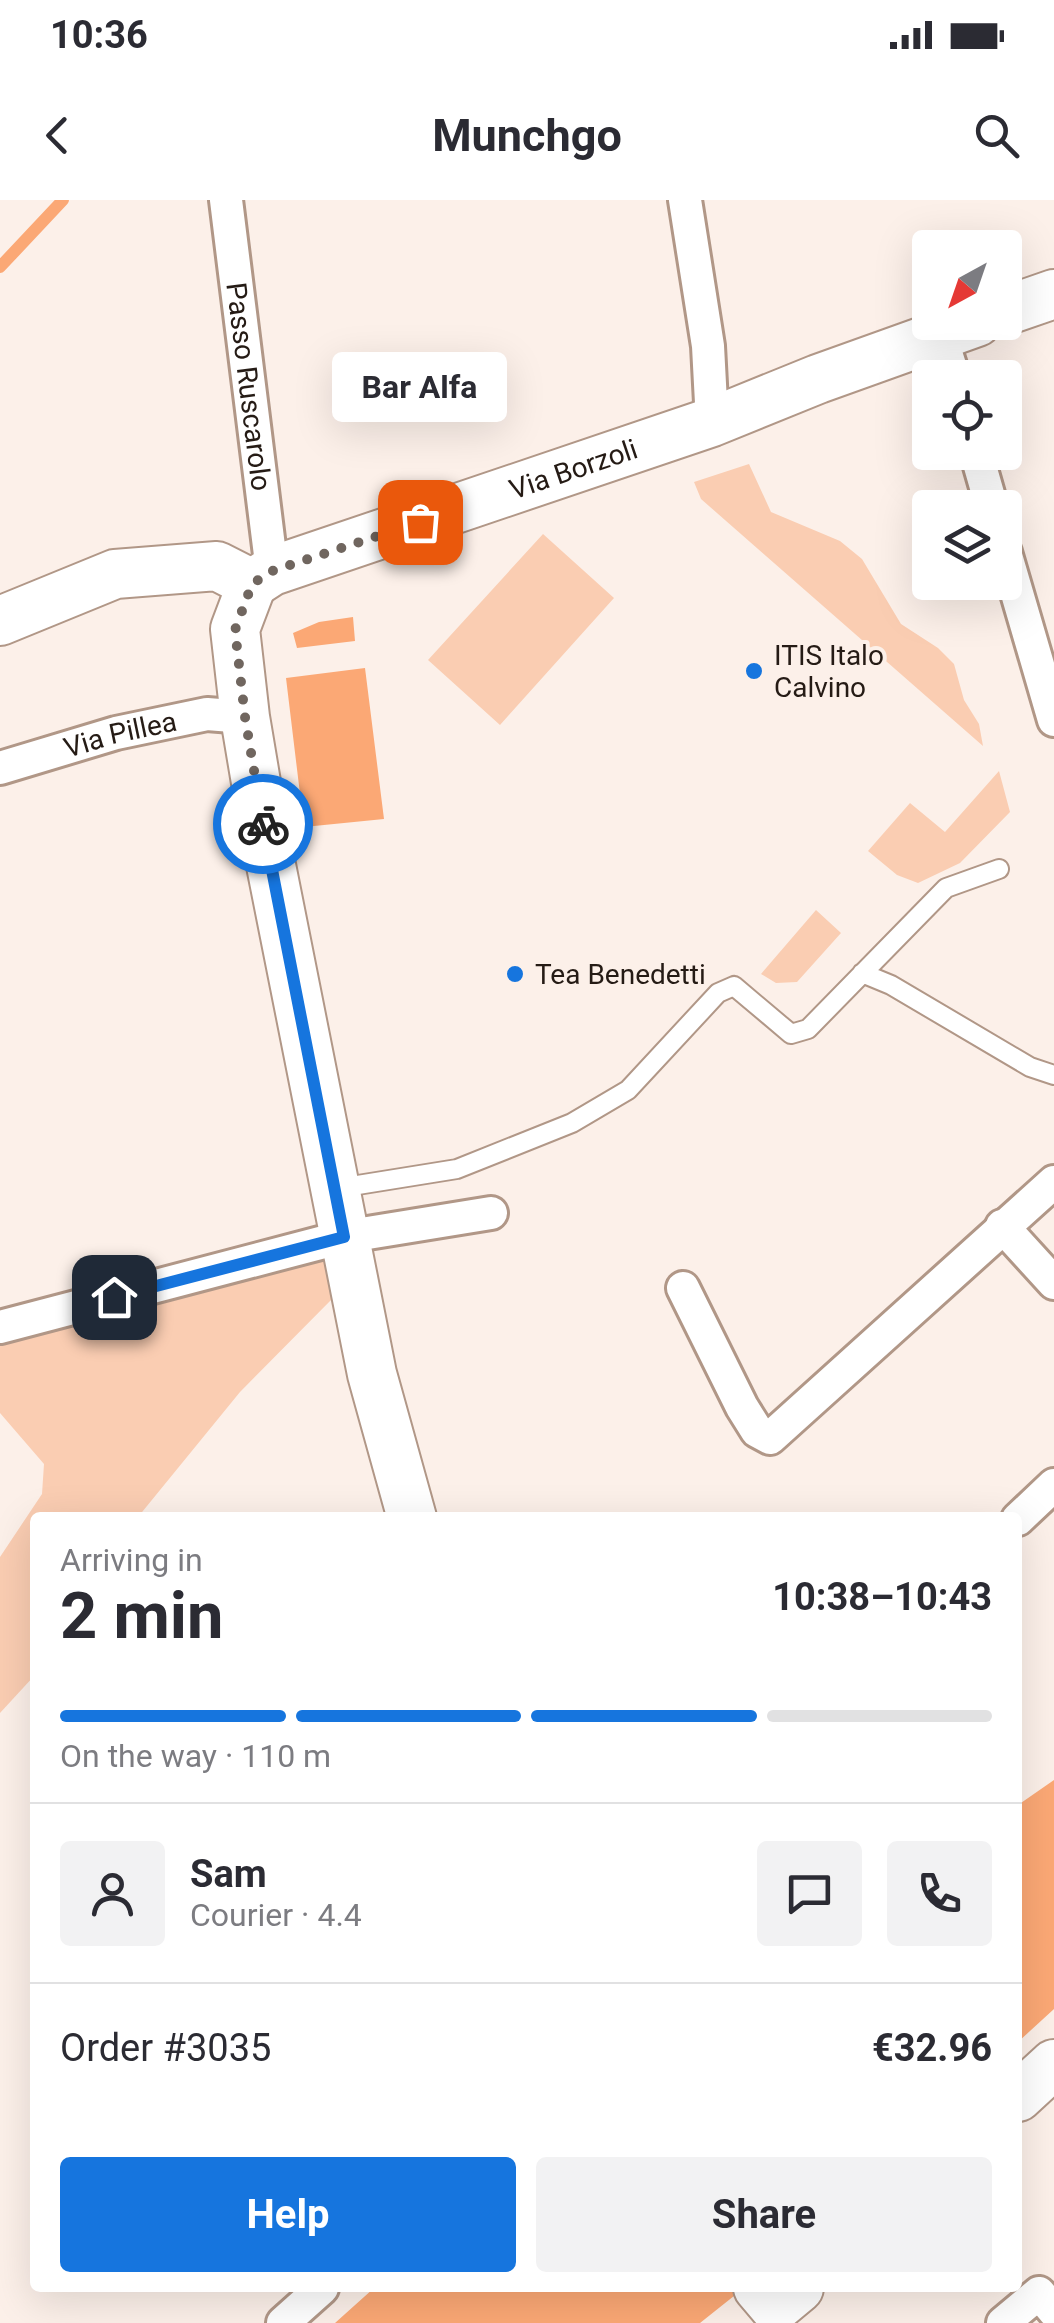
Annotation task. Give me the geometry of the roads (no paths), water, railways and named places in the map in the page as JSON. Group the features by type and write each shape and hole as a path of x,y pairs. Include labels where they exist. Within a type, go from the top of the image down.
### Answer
{"main road":[{"path":"1022,305 1054,294"},
{"name":"Via Borzoli","path":"262,577 712,422 818,379 958,346"},
{"path":"0,620 115,574 218,566 262,577 235,630 245,717 372,1374 410,1512"},
{"path":"1022,2092 1054,2064"}],"street":[{"name":"Passo Ruscarolo","path":"226,200 262,577"},
{"path":"686,200 708,346 712,422"},
{"path":"1019,600 1054,720"},
{"name":"Via Pillea","path":"0,768 152,725 207,714 245,717"},
{"path":"683,1288 742,1407 757,1431 770,1438 1054,1182"},
{"path":"0,1327 344,1237 491,1213"},
{"path":"1002,1226 1054,1283"},
{"path":"1022,1515 1054,1486"},
{"path":"283,2323 318,2292"},
{"path":"1002,2323 1039,2293 1054,2311"}],"lane":[{"path":"334,1189 457,1169 572,1123 628,1090 718,993 734,986 791,1034 808,1029 946,888 999,869"},
{"path":"862,972 1030,1066 1054,1075"}],"waterway":[{"path":"0,267 63,200"}],"place":[{"name":"Bar Alfa","path":"420,522"},
{"name":"ITIS Italo Calvino","path":"754,671"},
{"name":"Tea Benedetti","path":"515,974"}]}
